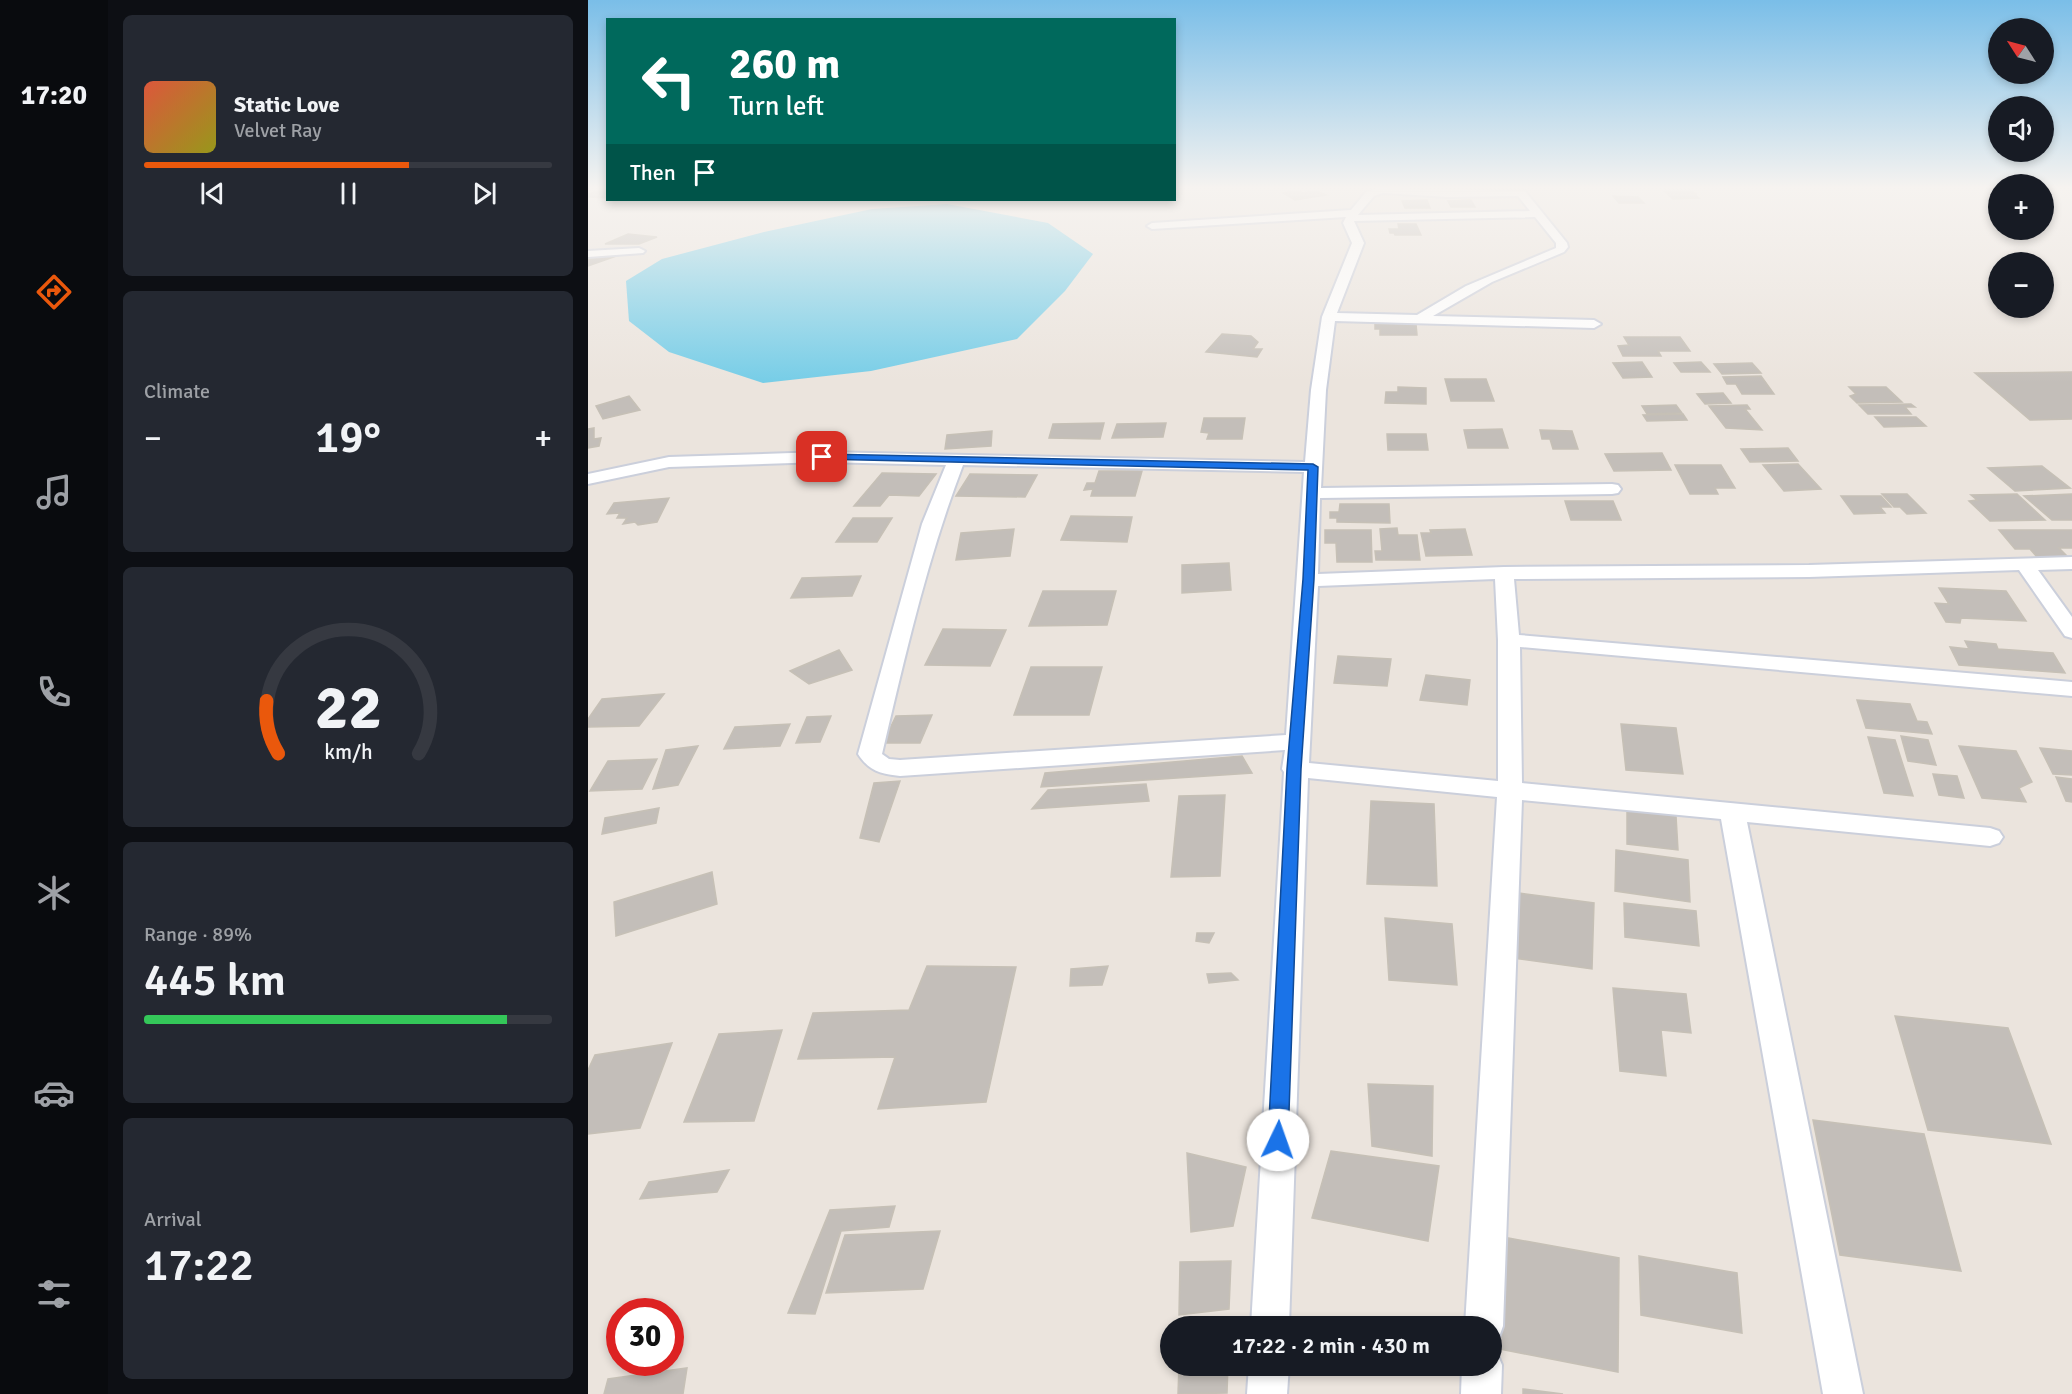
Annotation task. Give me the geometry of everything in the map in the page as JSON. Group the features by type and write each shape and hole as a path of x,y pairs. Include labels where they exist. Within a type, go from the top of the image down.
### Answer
{"street":[{"path":"588,254 612,253"},
{"path":"1270,1316 1294,769 1319,381 1329,317 1354,253"},
{"path":"1420,319 1442,303 1480,282 1519,264 1551,253"},
{"path":"1329,317 1594,324"},
{"path":"588,479 669,462 822,457 1313,467"},
{"path":"956,461 931,524 905,615 870,754 875,763 885,767 900,768 1296,742"},
{"path":"1311,493 1612,489"},
{"path":"1308,579 1504,573 1809,571 2072,562"},
{"path":"2024,563 2072,632"},
{"path":"1484,1316 1510,791 1509,640 1504,573"},
{"path":"1509,640 2072,689"},
{"path":"1294,769 1990,837"},
{"path":"1732,811 1843,1394"},
{"path":"1267,1394 1268,1376"},
{"path":"1481,1394 1482,1376"}],"water":[{"path":"684,253 1093,254 1065,291 1017,339 871,371 763,383 669,352 629,321 626,281 662,259"}],"building":[{"path":"600,254 622,254 588,266 588,260"},
{"path":"1375,324 1416,324 1417,335 1380,335 1380,329 1375,329"},
{"path":"1222,334 1251,336 1258,342 1253,349 1262,349 1257,357 1206,352"},
{"path":"1624,337 1680,337 1690,351 1658,351 1661,356 1623,356 1618,346 1629,345"},
{"path":"1642,362 1652,377 1623,378 1613,363"},
{"path":"1701,362 1710,372 1681,372 1674,363"},
{"path":"1752,363 1761,373 1722,374 1714,364"},
{"path":"2072,372 2072,419 2030,420 1975,373"},
{"path":"1761,376 1774,394 1742,394 1736,384 1727,384 1723,377"},
{"path":"1445,379 1486,379 1494,401 1451,401"},
{"path":"1398,387 1426,388 1426,404 1385,403 1386,392 1398,392"},
{"path":"1849,387 1886,387 1902,402 1857,403 1850,396 1856,394"},
{"path":"1723,393 1731,403 1705,404 1697,394"},
{"path":"629,396 640,410 603,419 596,406"},
{"path":"1911,404 1915,407 1905,407 1911,414 1868,414 1859,405"},
{"path":"1676,405 1682,413 1647,414 1642,406"},
{"path":"1747,405 1750,409 1745,409 1762,430 1726,428 1709,406"},
{"path":"1683,414 1687,420 1647,421 1643,415"},
{"path":"1875,417 1916,417 1926,426 1884,427"},
{"path":"1204,418 1245,418 1242,439 1207,439 1209,433 1201,432"},
{"path":"1104,423 1100,439 1049,438 1053,424"},
{"path":"1166,423 1163,437 1112,438 1117,424"},
{"path":"594,428 594,439 601,438 599,446 588,448 588,429"},
{"path":"1502,429 1508,448 1468,448 1464,430"},
{"path":"1540,430 1572,431 1578,449 1553,449 1550,439 1542,439"},
{"path":"992,431 991,446 945,449 947,435"},
{"path":"1387,434 1426,434 1428,450 1388,450"},
{"path":"1788,448 1798,461 1750,462 1741,449"},
{"path":"1662,453 1671,470 1614,471 1605,454"},
{"path":"1798,464 1821,489 1784,491 1763,465"},
{"path":"1675,465 1721,465 1735,488 1715,488 1718,494 1690,494"},
{"path":"2042,466 2070,488 2015,491 1988,468"},
{"path":"1099,471 1142,471 1135,496 1091,496 1093,489 1084,490 1087,483 1095,483"},
{"path":"882,473 936,474 919,496 889,495 880,506 854,506"},
{"path":"970,474 1037,475 1025,497 956,496"},
{"path":"1882,494 1907,494 1926,513 1907,514 1900,507 1894,507"},
{"path":"2017,494 2045,520 1990,521 1969,501 1977,500 1971,495"},
{"path":"2072,494 2072,520 2052,520 2024,496"},
{"path":"1841,496 1881,496 1891,507 1880,507 1885,513 1854,514"},
{"path":"669,498 657,522 638,525 635,522 623,524 627,518 617,518 620,513 607,514 614,503"},
{"path":"1565,501 1613,501 1621,520 1571,520"},
{"path":"1340,504 1389,504 1390,523 1337,522 1337,518 1330,518 1330,512 1339,512"},
{"path":"1071,516 1132,517 1127,542 1061,540"},
{"path":"853,518 892,518 877,542 836,542"},
{"path":"1397,528 1398,535 1417,535 1420,560 1376,560 1375,551 1382,551 1380,529"},
{"path":"1014,529 1010,556 956,560 961,533"},
{"path":"1465,529 1472,555 1426,556 1421,533 1431,533 1430,530"},
{"path":"1325,530 1371,530 1372,562 1337,562 1336,543 1325,543"},
{"path":"1999,530 2072,530 2072,548 2059,548 2068,557 2037,557 2030,549 2015,549"},
{"path":"1229,563 1231,590 1182,593 1182,565"},
{"path":"861,576 852,596 791,598 802,578"},
{"path":"1939,588 2006,591 2026,621 1961,618 1960,623 1946,622 1935,603 1949,604"},
{"path":"1043,591 1116,591 1107,625 1029,626"},
{"path":"943,629 1006,630 990,666 925,665"},
{"path":"1965,641 1996,644 1998,649 2053,653 2065,673 1959,665 1950,647 1969,649"},
{"path":"839,650 852,670 809,684 790,671"},
{"path":"1338,656 1391,659 1387,686 1334,683"},
{"path":"1031,667 1102,667 1089,715 1014,715"},
{"path":"1426,675 1470,680 1467,705 1420,700"},
{"path":"664,694 639,726 588,727 588,719 602,699"},
{"path":"1857,700 1910,704 1917,721 1927,722 1932,734 1866,728"},
{"path":"932,715 920,743 883,743 896,716"},
{"path":"831,716 820,742 796,743 807,717"},
{"path":"790,724 780,746 724,749 735,727"},
{"path":"1621,724 1676,728 1683,774 1626,770"},
{"path":"1901,736 1928,740 1936,765 1908,761"},
{"path":"1868,737 1895,740 1913,796 1884,793"},
{"path":"698,746 678,785 653,789 666,750"},
{"path":"1959,746 2016,751 2032,782 2019,788 2026,802 1982,798"},
{"path":"2040,748 2072,751 2072,775 2053,774"},
{"path":"1242,756 1252,773 1041,787 1045,773"},
{"path":"657,759 642,789 590,791 608,761"},
{"path":"1933,774 1957,776 1964,798 1939,795"},
{"path":"2056,777 2072,779 2072,802 2066,801"},
{"path":"900,781 879,842 860,838 874,783"},
{"path":"1146,784 1149,801 1032,809 1048,790"},
{"path":"1225,795 1220,876 1171,877 1179,796"},
{"path":"1371,801 1434,804 1437,886 1367,884"},
{"path":"659,808 656,823 602,834 605,818"},
{"path":"1627,810 1676,816 1678,850 1627,844"},
{"path":"1616,850 1688,860 1690,902 1615,891"},
{"path":"712,872 717,904 616,936 614,902"},
{"path":"1519,893 1594,903 1592,969 1513,958"},
{"path":"1624,903 1696,911 1699,946 1625,937"},
{"path":"1385,918 1452,924 1457,985 1389,980"},
{"path":"1197,933 1214,933 1209,943 1196,941"},
{"path":"927,966 1016,967 986,1102 878,1109 895,1057 798,1059 813,1013 909,1010"},
{"path":"1108,966 1102,985 1070,986 1071,969"},
{"path":"1231,973 1238,980 1209,983 1207,974"},
{"path":"1613,988 1686,994 1691,1033 1661,1030 1666,1076 1620,1071"},
{"path":"1895,1016 2008,1028 2051,1144 1928,1130"},
{"path":"782,1030 754,1121 684,1122 719,1034"},
{"path":"672,1043 640,1128 588,1134 588,1070 595,1055"},
{"path":"1368,1084 1433,1086 1432,1156 1372,1146"},
{"path":"1813,1120 1924,1134 1961,1271 1840,1255"},
{"path":"1331,1151 1439,1166 1428,1241 1312,1218"},
{"path":"1187,1153 1246,1167 1233,1226 1191,1232"},
{"path":"729,1170 717,1192 640,1199 649,1182"},
{"path":"895,1206 889,1227 841,1231 815,1314 788,1313 830,1210"},
{"path":"940,1231 923,1289 826,1293 845,1235"},
{"path":"1503,1237 1619,1258 1618,1372 1502,1350 1502,1316 1497,1316"},
{"path":"1639,1256 1737,1273 1742,1333 1641,1315"},
{"path":"1231,1261 1229,1309 1179,1315 1180,1262"},
{"path":"684,1368 687,1368 683,1394 604,1394 608,1379 630,1376 684,1376"},
{"path":"1179,1376 1228,1376 1227,1393 1178,1394"},
{"path":"1523,1389 1563,1394 1523,1394"}],"route":[{"path":"822,457 1313,467 1308,579 1294,769 1278,1140"}]}
